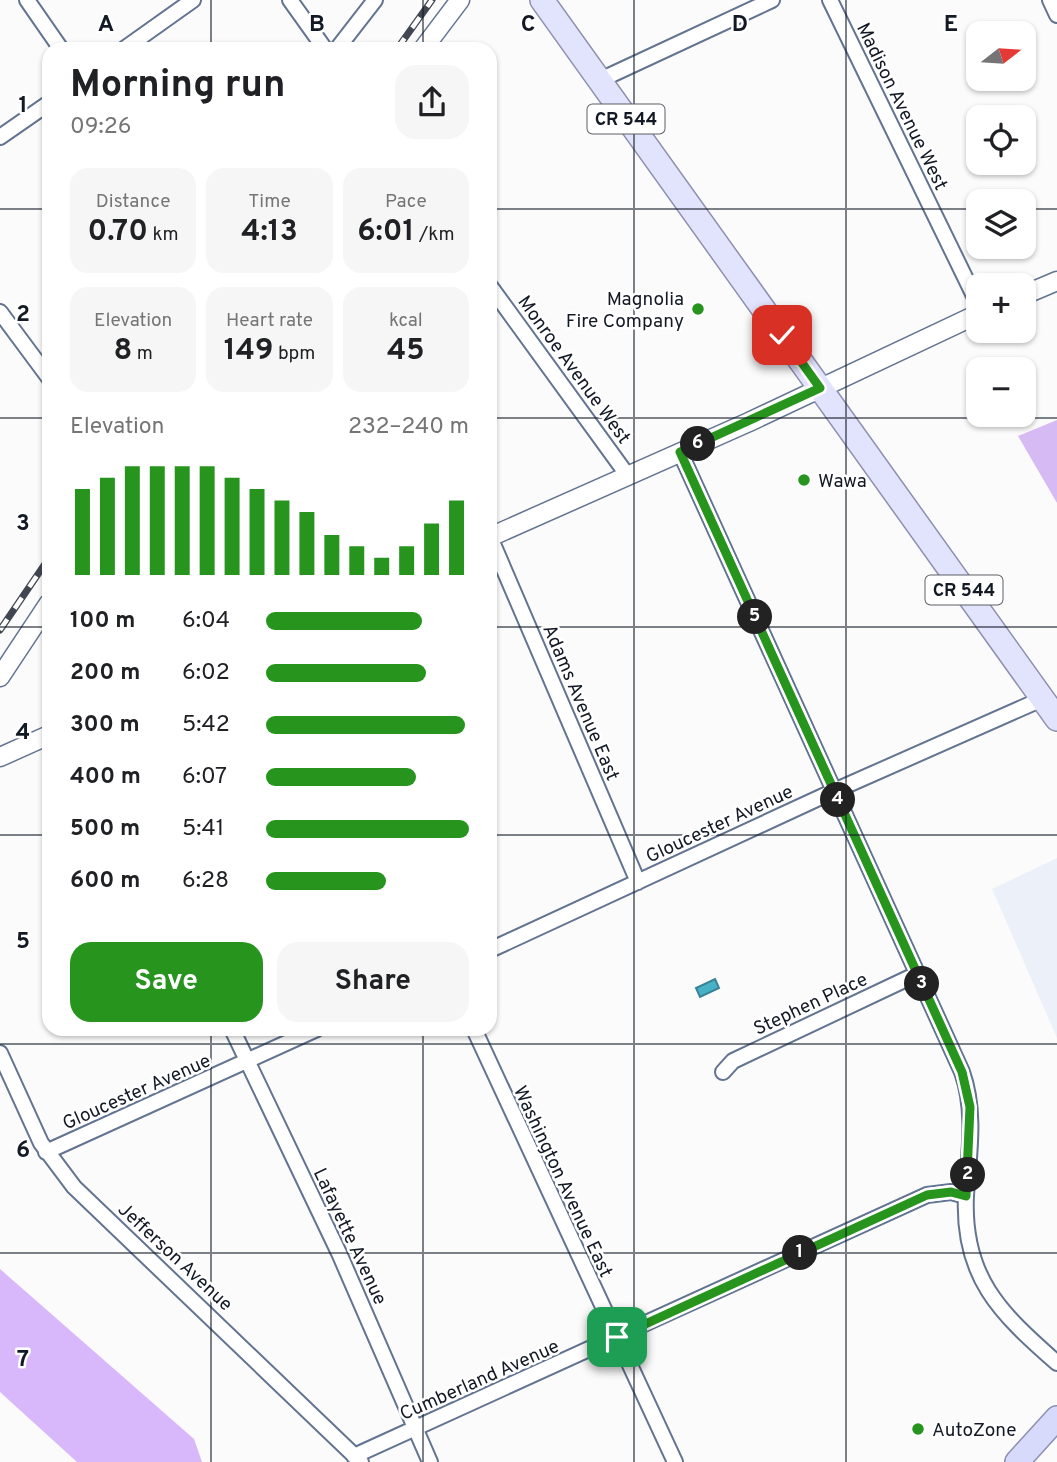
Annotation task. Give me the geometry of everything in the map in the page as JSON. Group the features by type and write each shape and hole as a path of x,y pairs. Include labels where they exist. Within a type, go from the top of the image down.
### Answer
{"highway":[{"path":"1017,1462 1057,1418"}],"main road":[{"name":"CR 544","path":"542,0 1057,719"}],"street":[{"path":"27,0 56,42"},
{"path":"134,42 193,0"},
{"path":"290,0 320,42"},
{"path":"342,42 375,0"},
{"path":"428,42 460,0"},
{"path":"598,81 772,0"},
{"name":"Madison Avenue West","path":"830,0 966,279"},
{"path":"1050,0 1057,15"},
{"path":"0,137 42,108"},
{"path":"1036,290 1057,281"},
{"name":"Monroe Avenue West","path":"497,296 628,476"},
{"path":"0,312 42,369"},
{"path":"497,534 966,320"},
{"path":"680,452 969,1091 967,1222 973,1257 985,1287 1007,1319 1057,1363"},
{"name":"Adams Avenue East","path":"497,553 638,882"},
{"path":"0,677 42,614"},
{"name":"Gloucester Avenue","path":"497,947 834,791 1042,699"},
{"path":"0,757 42,738"},
{"name":"Stephen Place","path":"723,1072 733,1061 917,974"},
{"name":"Lafayette Avenue","path":"235,1036 339,1253 430,1462"},
{"name":"Gloucester Avenue","path":"46,1152 302,1036"},
{"name":"Washington Avenue East","path":"477,1036 675,1462"},
{"name":"Jefferson Avenue","path":"0,1052 46,1152 74,1187 358,1459"},
{"name":"Cumberland Avenue","path":"358,1459 416,1429 927,1195 951,1192 966,1196"}],"shaded area":[{"path":"1057,420 1057,503 1018,436"},
{"path":"1057,858 1057,1038 992,889"},
{"path":"0,1269 194,1439 202,1462 77,1462 0,1392"}],"water":[{"path":"715,979 719,988 700,997 696,988"}],"railway":[{"path":"402,42 432,0"},
{"path":"0,630 42,568"}],"place":[{"name":"Magnolia Fire Company","path":"698,309"},
{"name":"Wawa","path":"804,480"},
{"name":"AutoZone","path":"918,1429"}],"route":[{"path":"617,1337 927,1195 951,1192 966,1196 970,1164 970,1107 969,1091 962,1072 680,452 820,388 782,335"}]}
